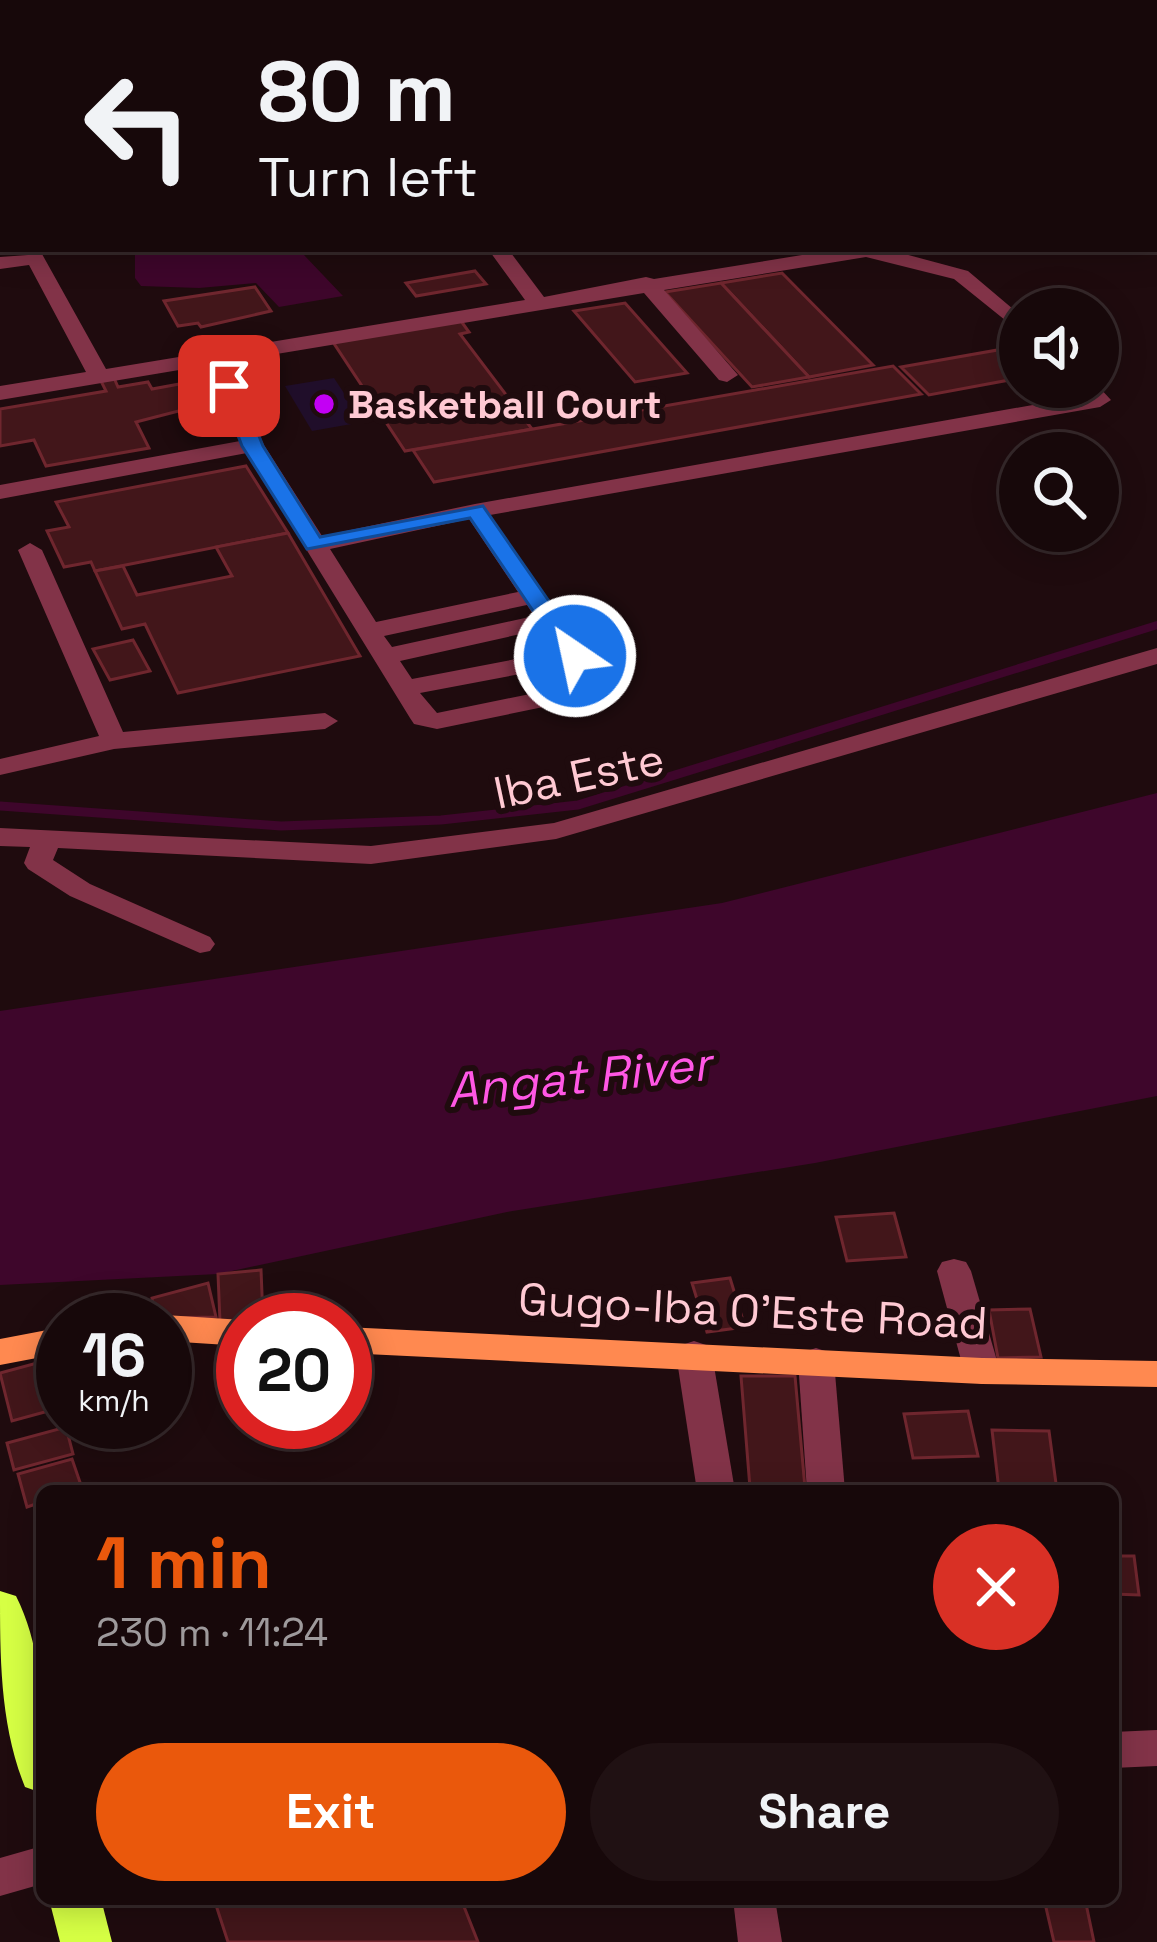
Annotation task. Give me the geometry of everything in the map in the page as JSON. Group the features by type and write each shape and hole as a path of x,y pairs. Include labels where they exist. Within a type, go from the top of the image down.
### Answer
{"highway":[{"path":"0,1610 36,1749"},
{"path":"77,1905 86,1942"}],"main road":[{"name":"Gugo-Iba O'Este Road","path":"372,1341 982,1371 1157,1374"},
{"path":"0,1352 36,1345"}],"street":[{"path":"500,252 537,302"},
{"path":"0,393 861,252"},
{"path":"881,252 961,275 999,308"},
{"path":"0,262 35,258 99,377"},
{"path":"646,284 727,375"},
{"path":"216,356 253,446 423,718 437,721 588,690 593,683 475,511"},
{"path":"314,545 475,511 1055,408"},
{"path":"0,492 253,446"},
{"path":"30,550 114,741"},
{"path":"370,631 535,596"},
{"path":"388,656 551,620"},
{"path":"405,688 575,656"},
{"name":"Iba Este","path":"0,837 371,855 556,831 1157,656"},
{"path":"0,767 114,741 325,721"},
{"path":"46,841 38,862 80,890 200,944"},
{"path":"954,1271 982,1371"},
{"path":"694,1354 715,1485"},
{"path":"816,1361 826,1485"},
{"path":"1119,1750 1157,1748"},
{"path":"0,1877 36,1867"},
{"path":"755,1905 760,1942"}],"shaded area":[{"name":"Basketball Court","path":"334,378 363,422 312,431 285,386"}],"water":[{"path":"135,252 306,252 304,255 343,296 279,307 256,283 141,286 135,278"},
{"name":"Angat River","path":"1157,793 1157,1096 815,1163 507,1212 218,1274 0,1285 0,1011 722,903"}],"building":[{"path":"475,271 486,284 416,296 406,283"},
{"path":"782,273 873,365 809,377 721,283"},
{"path":"721,283 809,377 752,387 665,292"},
{"path":"255,287 271,311 201,327 198,323 178,326 164,301"},
{"path":"625,303 687,373 635,382 574,311"},
{"path":"461,321 469,332 460,334 532,429 405,451 333,342"},
{"path":"999,350 999,382 929,395 901,367"},
{"path":"893,366 921,394 434,482 413,450"},
{"path":"114,378 118,387 148,382 152,389 185,383 198,406 136,422 149,448 46,466 34,440 0,446 0,409 106,391 101,381"},
{"path":"246,466 288,533 95,571 91,562 64,567 47,531 69,527 56,502"},
{"path":"288,533 360,656 178,693 145,624 122,629 95,571 123,566 137,595 232,576 216,547"},
{"path":"133,640 150,671 110,680 93,649"},
{"path":"894,1213 906,1257 847,1261 836,1217"},
{"path":"261,1270 262,1293 219,1293 218,1274"},
{"path":"730,1278 745,1327 707,1332 692,1283"},
{"path":"208,1283 216,1317 192,1317 192,1293 171,1293"},
{"path":"1030,1309 1041,1357 998,1358 989,1310"},
{"path":"36,1363 36,1414 12,1421 0,1373"},
{"path":"741,1376 795,1376 805,1485 750,1485"},
{"path":"968,1411 978,1456 913,1458 904,1414"},
{"path":"992,1430 1049,1431 1056,1485 998,1485"},
{"path":"36,1435 36,1449 72,1449 73,1454 14,1470 7,1443"},
{"path":"72,1459 81,1485 36,1485 36,1504 27,1507 18,1474"},
{"path":"1119,1556 1134,1556 1139,1595 1119,1594"},
{"path":"216,1905 463,1905 478,1942 228,1942"},
{"path":"1045,1905 1086,1905 1094,1942 1054,1942"}],"waterway":[{"path":"763,748 1157,625"},
{"path":"0,806 281,826 441,820 578,805 772,745"}],"place":[{"name":"Basketball Court","path":"324,404"}],"route":[{"path":"229,386 253,446 314,545 475,511 575,656"}]}
